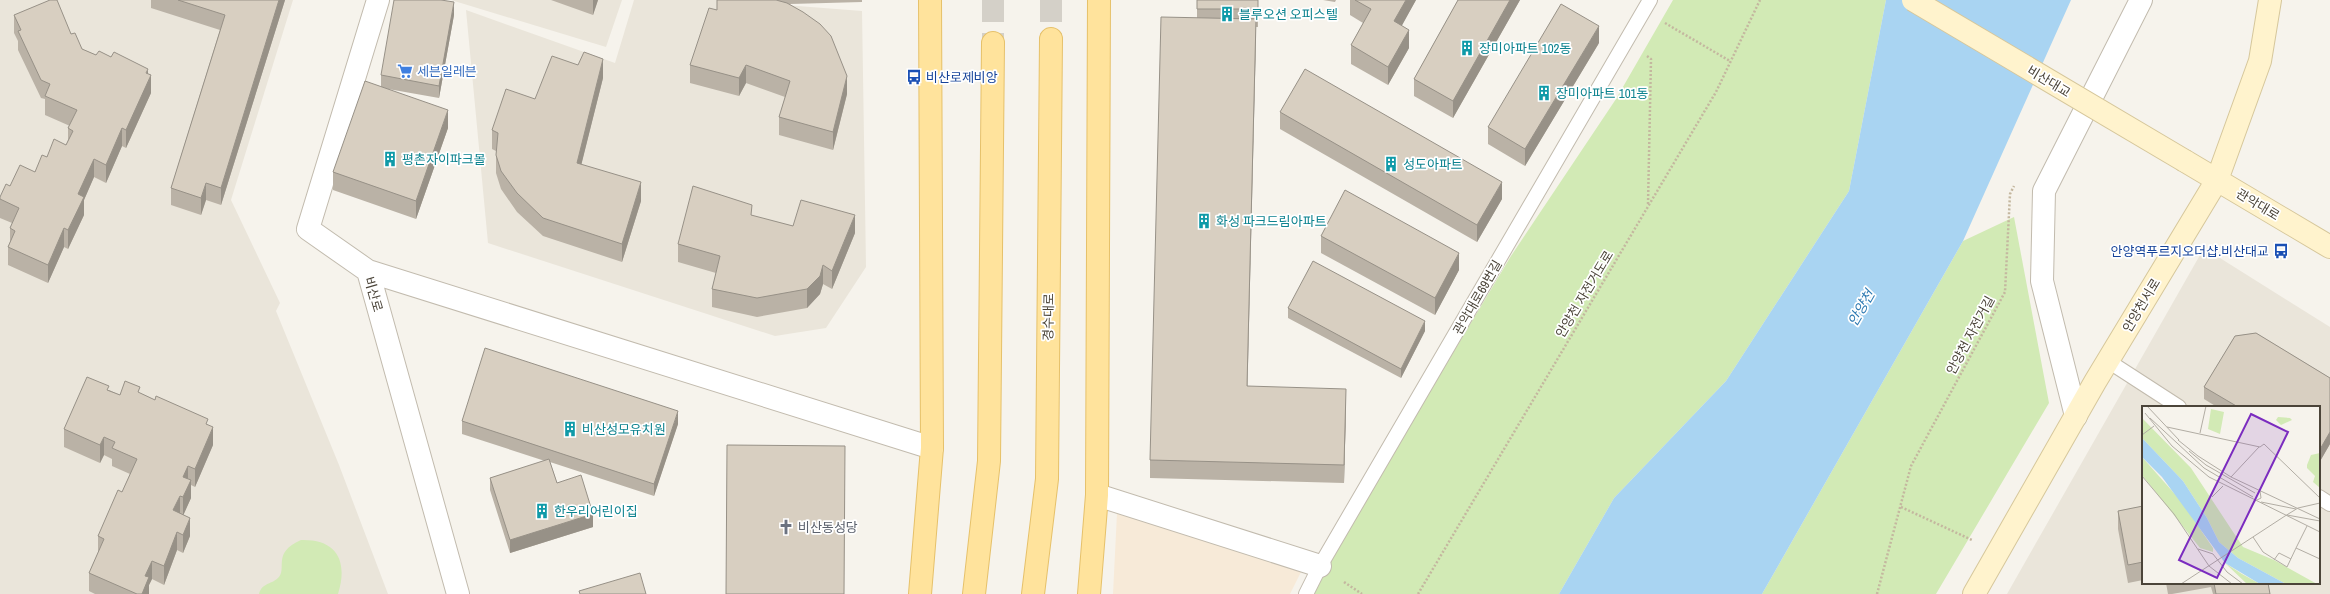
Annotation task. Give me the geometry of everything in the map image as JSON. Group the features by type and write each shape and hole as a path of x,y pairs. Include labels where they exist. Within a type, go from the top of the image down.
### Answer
{"main road":[{"path":"920,594 932,448 930,0"},
{"path":"1089,594 1098,494 1097,3"},
{"name":"경수대로","path":"1033,594 1047,478 1051,39"},
{"path":"974,594 989,461 993,43"}],"street":[{"name":"비산로","path":"378,0 308,229 368,271 458,594"},
{"name":"비산대교","path":"1913,0 2185,161"},
{"path":"2076,416 2042,281 2044,191 2141,0"},
{"name":"안양천서로","path":"1974,594 2108,361 2217,180 2260,61 2270,0"},
{"name":"관악대로","path":"2185,161 2330,247"},
{"path":"368,271 932,448"},
{"path":"1098,494 1320,566"}],"lane":[{"name":"관악대로69번길","path":"1306,594 1320,566 1626,44 1647,5"},
{"path":"2108,361 2177,406"},
{"path":"2320,498 2330,504"}],"path":[{"name":"안양천 자전거도로","path":"1418,594 1716,92 1760,0"},
{"path":"1647,5 1730,61"},
{"path":"1626,44 1651,59 1648,205"},
{"name":"안양천 자전거길","path":"1877,594 1912,466 2005,292 2010,194 2017,180"},
{"path":"1901,507 1998,551"}],"shaded area":[{"path":"0,0 293,0 231,200 280,303 276,311 339,465 388,594 0,594"},
{"path":"451,0 622,0 606,47"},
{"path":"634,0 722,0 862,11 866,267 826,328 775,336 488,243 466,10 615,63"},
{"path":"2204,248 2330,327 2330,594 2007,594"},
{"path":"1117,513 1303,568 1290,594 1113,594"}],"green space":[{"path":"1673,0 1886,0 1849,191 1726,381 1614,498 1559,594 1313,594 1335,550 1511,256 1616,99"},
{"path":"2014,217 2049,403 1936,594 1762,594 1963,241"},
{"path":"301,540 314,541 324,544 332,548 337,555 342,572 338,594 259,594 262,588 278,578 281,574 283,555 286,550"}],"water":[{"name":"안양천","path":"1886,0 2071,0 1963,241 1762,594 1559,594 1614,498 1726,381 1849,191"}],"building":[{"path":"50,0 57,0 71,34 75,33 82,49 96,55 99,51 111,57 114,52 148,69 146,73 151,75 126,130 122,128 106,165 94,159 78,194 84,197 68,230 64,228 48,265 8,247 15,231 10,228 19,208 0,199 0,197 6,184 10,186 20,165 35,172 42,155 47,157 54,139 66,145 73,131 68,128 77,110 45,96 50,84 41,80 18,31 21,30 14,15"},
{"path":"178,0 279,0 221,188 206,183 201,198 171,188 225,15"},
{"path":"394,0 441,0 454,2 439,86 381,75"},
{"path":"717,0 776,0 787,3 820,24 831,36 847,76 833,132 779,117 790,81 746,65 739,78 690,65 709,8 717,10"},
{"path":"1197,0 1258,0 1258,9 1197,9"},
{"path":"1355,0 1406,0 1394,21 1409,30 1388,67 1351,45 1371,9"},
{"name":"장미아파트 102동","path":"1458,0 1510,0 1453,101 1414,79"},
{"name":"장미아파트 101동","path":"1561,4 1599,26 1525,149 1488,127"},
{"name":"화성 파크드림아파트","path":"1161,17 1256,19 1247,386 1346,389 1344,465 1150,460"},
{"path":"584,52 603,59 577,163 641,182 622,244 543,218 517,193 501,171 496,155 498,133 492,130 506,89 535,99 552,56 578,65"},
{"name":"성도아파트","path":"1305,69 1502,182 1477,225 1280,112"},
{"name":"평촌자이파크몰","path":"365,81 448,110 416,201 333,172"},
{"path":"693,186 752,205 751,215 793,226 801,200 855,215 832,271 823,265 820,276 807,289 757,298 712,289 720,256 678,244"},
{"path":"1345,190 1459,253 1435,298 1321,236"},
{"path":"1313,261 1425,321 1401,369 1288,308"},
{"path":"2256,333 2330,378 2330,432 2320,449 2320,406 2236,406 2204,387 2235,336"},
{"name":"비산성모유치원","path":"485,348 678,411 654,484 462,421"},
{"path":"87,377 109,386 107,390 120,395 125,381 140,387 138,392 155,400 156,396 208,419 206,424 213,427 195,469 188,466 183,477 191,480 183,497 180,496 173,510 190,518 183,535 177,532 164,566 152,561 145,576 149,577 142,594 137,594 89,573 104,539 98,536 118,490 122,492 137,459 112,448 115,442 104,437 100,445 64,429"},
{"name":"비산동성당","path":"727,445 845,446 844,594 726,594"},
{"name":"한우리어린이집","path":"549,459 557,483 581,475 593,514 510,540 490,478"},
{"path":"2142,506 2142,562 2128,565 2118,511"},
{"path":"640,573 646,594 580,594 579,591"},
{"path":"2214,584 2268,584 2270,594 2216,594"}],"tunnel":[{"path":"993,0 993,43"},
{"path":"1051,0 1051,39"}],"place":[{"name":"블루오션 오피스텔","path":"1227,14"},
{"name":"장미아파트 102동","path":"1467,48"},
{"name":"세븐일레븐","path":"405,71"},
{"name":"비산로제비앙","path":"914,77"},
{"name":"장미아파트 101동","path":"1544,93"},
{"name":"평촌자이파크몰","path":"390,159"},
{"name":"성도아파트","path":"1391,164"},
{"name":"화성 파크드림아파트","path":"1204,221"},
{"name":"안양역푸르지오더샵.비산대교","path":"2281,251"},
{"name":"비산성모유치원","path":"570,429"},
{"name":"한우리어린이집","path":"542,511"},
{"name":"비산동성당","path":"786,527"}]}
